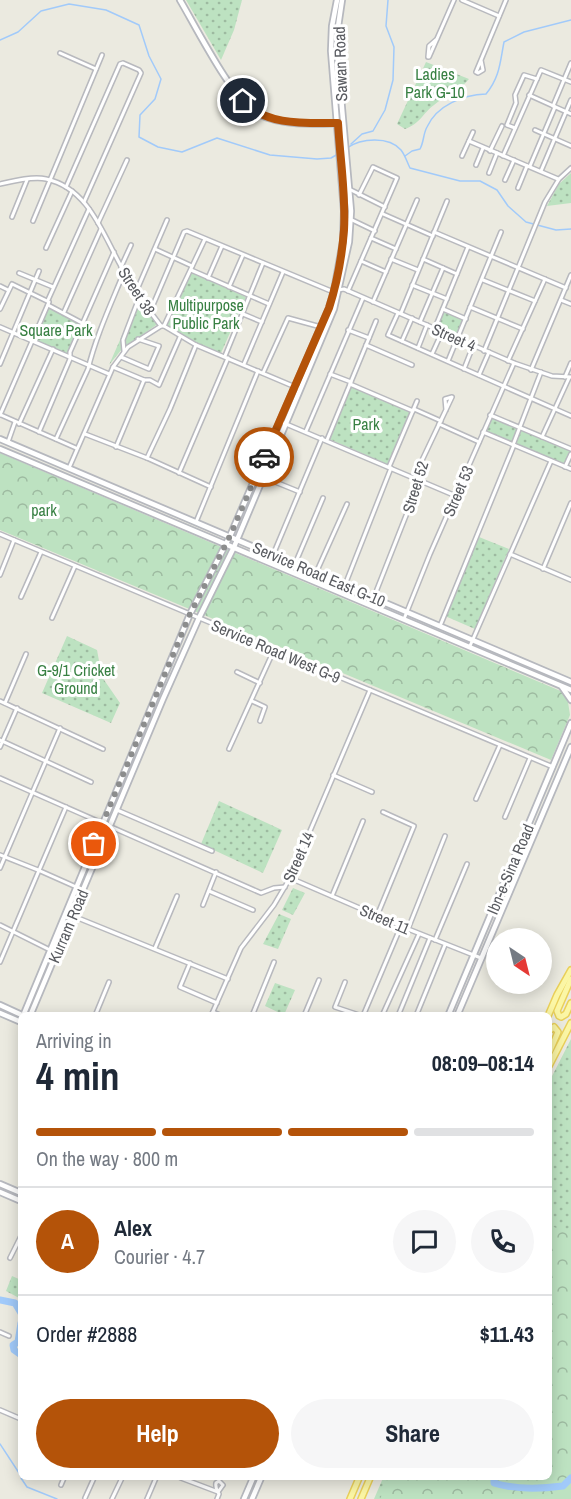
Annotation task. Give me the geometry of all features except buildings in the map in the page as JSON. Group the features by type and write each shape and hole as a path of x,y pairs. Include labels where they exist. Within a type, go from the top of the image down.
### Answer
{"main road":[{"path":"180,0 228,80 249,107 258,114 277,120 340,123"},
{"name":"Sawan Road","path":"226,544 337,290 349,242 349,189 331,51 332,26 337,0"},
{"name":"Sawan Road","path":"238,540 334,309 344,230 337,51 342,0"},
{"name":"Service Road East G-10","path":"0,439 571,682"},
{"name":"Service Road East G-10","path":"0,449 571,690"},
{"name":"Kurram Road","path":"32,1012 199,618 238,540"},
{"name":"Kurram Road","path":"24,1012 190,614 226,544"},
{"path":"560,685 571,700"},
{"name":"Ibn-e-Sina Road","path":"450,1012 571,723"},
{"name":"Ibn-e-Sina Road","path":"459,1012 571,747"},
{"path":"550,1012 571,970"},
{"path":"571,979 557,1011 559,1016 566,1014 571,1003"},
{"path":"0,1005 18,1016"},
{"path":"0,1013 18,1017"},
{"path":"552,1060 571,1023"},
{"path":"552,1028 554,1027 558,1032 552,1046"},
{"path":"0,1184 18,1192"},
{"path":"0,1193 18,1200"},
{"path":"244,1499 252,1480"},
{"path":"252,1499 260,1480"},
{"path":"350,1499 359,1480"},
{"path":"361,1499 369,1480"}],"street":[{"path":"437,39 429,46 428,57 429,57 437,39 454,0"},
{"path":"462,0 499,16"},
{"path":"481,60 483,69 479,73 476,72 499,16 506,0"},
{"path":"60,53 96,69"},
{"path":"33,221 102,55"},
{"path":"66,188 122,63 139,70 141,73 84,202"},
{"path":"518,188 543,134 571,63"},
{"path":"503,156 529,95 543,70 571,82"},
{"path":"515,128 507,124 524,75 537,79"},
{"path":"529,95 571,114"},
{"path":"541,171 571,100"},
{"path":"516,103 525,106"},
{"path":"490,151 502,126"},
{"path":"535,130 571,146"},
{"path":"462,156 473,132"},
{"path":"469,141 559,179"},
{"path":"476,165 483,147"},
{"path":"489,172 497,153"},
{"path":"98,223 128,160"},
{"path":"505,180 514,160"},
{"path":"348,291 397,179 373,167 359,195"},
{"path":"484,351 545,202 559,179 571,168"},
{"name":"Street 38","path":"0,184 42,178 72,191 89,208 136,292 163,326 196,345 300,389"},
{"path":"12,217 27,180"},
{"path":"349,189 385,207"},
{"path":"46,248 72,191"},
{"path":"373,302 417,200"},
{"path":"447,201 412,285 388,335 571,416"},
{"path":"76,448 0,415 33,341 53,287 89,208"},
{"path":"383,214 566,288"},
{"path":"350,219 375,231"},
{"path":"136,292 167,220"},
{"path":"64,312 101,229"},
{"name":"Street 4","path":"173,257 185,231 283,272 363,297 508,361 540,372 568,377"},
{"path":"448,361 501,232"},
{"path":"371,238 396,249"},
{"path":"68,469 113,367 124,351 138,339 163,326 205,239"},
{"path":"121,267 131,245"},
{"path":"208,278 222,246"},
{"path":"435,329 468,247"},
{"path":"155,249 208,278 269,304"},
{"path":"39,432 70,358 69,352 114,252"},
{"path":"229,287 243,255"},
{"path":"150,312 173,257"},
{"path":"392,259 418,270"},
{"path":"423,259 457,274"},
{"path":"361,261 386,272"},
{"path":"179,473 263,264"},
{"path":"420,322 443,268"},
{"path":"0,364 39,271"},
{"path":"56,439 89,366 88,361 99,331 124,272"},
{"path":"244,364 283,272"},
{"path":"19,273 53,287"},
{"path":"531,369 571,275"},
{"path":"508,361 545,279"},
{"path":"483,280 535,301"},
{"path":"0,307 11,284 30,292 82,323"},
{"path":"412,285 447,299"},
{"path":"0,286 8,290"},
{"path":"306,432 363,297"},
{"path":"124,351 123,340 140,298"},
{"path":"561,300 571,304"},
{"path":"470,307 523,329"},
{"path":"443,309 466,319"},
{"path":"243,314 262,322"},
{"path":"196,522 261,372 288,318 321,327"},
{"path":"402,342 412,318"},
{"path":"327,440 376,321"},
{"path":"418,348 427,325"},
{"path":"0,327 109,374"},
{"path":"348,330 369,338"},
{"path":"432,354 442,332"},
{"path":"113,367 159,385 180,337"},
{"path":"121,357 149,368 159,346 138,339"},
{"path":"147,458 196,345"},
{"path":"366,345 412,365"},
{"path":"464,369 473,346"},
{"path":"8,442 52,349"},
{"path":"479,375 489,352"},
{"name":"Street 53","path":"404,619 514,363"},
{"path":"542,437 568,377 571,363"},
{"path":"440,626 540,372"},
{"path":"330,374 440,422 479,442"},
{"path":"116,447 144,380"},
{"name":"Street 52","path":"374,597 420,480 416,473 440,422 452,397 445,399 446,410"},
{"path":"345,585 417,401"},
{"path":"490,416 542,437 571,452 565,467"},
{"path":"279,421 456,496"},
{"path":"483,432 571,469"},
{"path":"85,434 147,458 211,487"},
{"path":"273,555 322,438"},
{"path":"470,646 552,461"},
{"path":"263,477 300,492"},
{"path":"295,564 323,498"},
{"path":"543,568 571,503"},
{"path":"316,573 347,504"},
{"name":"Service Road West G-9","path":"0,534 553,767"},
{"path":"0,575 14,540"},
{"path":"21,597 41,551"},
{"path":"510,554 571,580"},
{"path":"52,618 75,566"},
{"path":"230,749 274,650"},
{"path":"5,703 26,654"},
{"path":"237,672 260,683"},
{"name":"Street 14","path":"213,1012 241,948 274,905 290,878 370,690"},
{"path":"0,701 103,749"},
{"path":"252,701 265,707 260,721"},
{"path":"0,747 1,740 17,708"},
{"path":"0,868 2,856 60,728"},
{"path":"1,740 91,782"},
{"path":"476,799 500,745"},
{"path":"505,817 530,758"},
{"path":"333,775 372,792"},
{"path":"0,778 261,893 285,887"},
{"path":"0,962 66,807"},
{"path":"116,810 212,851"},
{"path":"377,916 414,826 383,812"},
{"path":"332,896 363,821"},
{"path":"408,929 445,836"},
{"path":"2,856 83,890"},
{"path":"435,940 467,864"},
{"path":"203,904 216,872"},
{"name":"Street 11","path":"290,878 419,934 481,958"},
{"path":"209,891 253,910"},
{"path":"155,948 177,896"},
{"path":"73,916 228,979"},
{"path":"0,925 57,954"},
{"path":"365,1012 401,926"},
{"path":"384,1012 419,934"},
{"path":"400,1012 430,938"},
{"path":"418,1012 446,945"},
{"path":"254,1012 274,962"},
{"path":"190,963 180,987 217,1003"},
{"path":"306,1012 319,980"},
{"path":"97,1012 109,982"},
{"path":"345,982 335,1007 351,1012"},
{"path":"10,1258 18,1242"},
{"path":"0,1332 9,1336"},
{"path":"0,1410 18,1418"},
{"path":"61,1485 63,1480"},
{"path":"85,1498 93,1480"},
{"path":"112,1499 121,1480"},
{"path":"147,1499 155,1480"},
{"path":"187,1480 218,1492 217,1499"}],"green space":[{"path":"186,0 242,0 234,30 221,60"},
{"name":"Ladies Park G-10","path":"426,62 469,79 405,129 397,124"},
{"path":"571,173 571,203 547,206 559,184"},
{"name":"Multipurpose Public Park","path":"191,272 246,297 221,353 185,338 167,325"},
{"path":"138,299 159,323 122,349 109,365"},
{"name":"Square Park","path":"45,305 80,320 67,354 31,339"},
{"path":"444,311 465,319 457,338 435,328"},
{"name":"Park","path":"351,386 411,412 389,465 329,439"},
{"path":"490,417 571,451 564,466 484,432"},
{"name":"park","path":"0,453 563,692 568,702 570,715 551,760 0,530"},
{"path":"479,537 509,549 475,629 445,616"},
{"name":"G-9/1 Cricket Ground","path":"67,636 97,650 102,677 120,703 111,723 42,693"},
{"path":"219,801 282,830 263,873 201,844"},
{"path":"293,888 305,893 293,915 282,910"},
{"path":"279,914 291,919 278,949 263,944"},
{"path":"275,983 295,990 285,1012 278,1012 265,1006"},
{"path":"571,1039 571,1499 374,1499 382,1480 552,1480 552,1076"},
{"path":"552,1226 571,1234 571,1499 380,1499 388,1480 552,1480"},
{"path":"12,1276 18,1279 18,1297 6,1291"}],"waterway":[{"path":"351,144 362,134 373,131 385,110 393,80 394,47 386,26 388,0"},
{"path":"0,40 18,32 41,11 69,4 106,10 139,25 149,56 161,79 155,99 140,115 139,137 158,147 182,152 217,138 270,155 317,159 331,158 338,154"},
{"path":"405,156 420,149 431,119 444,107 468,96 486,94 497,75 504,42 524,32 571,20"},
{"path":"347,148 360,142 375,140 389,142 401,150 410,168 460,181 480,181 497,190 508,206 526,222 556,230 571,229"},
{"path":"0,1300 15,1303 18,1308"},
{"path":"18,1342 13,1345 14,1350 18,1353"},
{"path":"0,1444 18,1471"},
{"path":"494,1480 494,1483 511,1487 546,1488 563,1486 571,1478"},
{"path":"22,1480 27,1487 57,1499"}],"way so far":[{"path":"94,844 190,614 230,536 264,457"}],"route":[{"path":"243,101 258,114 277,120 338,123 344,211 343,241 329,308 264,457"}]}
